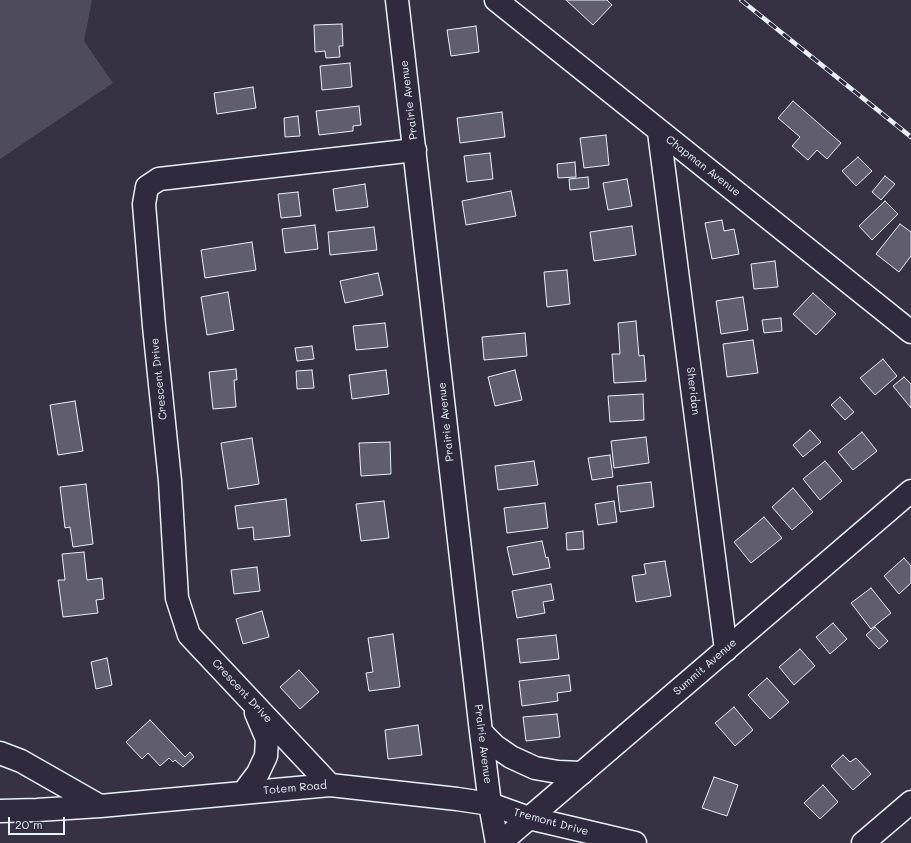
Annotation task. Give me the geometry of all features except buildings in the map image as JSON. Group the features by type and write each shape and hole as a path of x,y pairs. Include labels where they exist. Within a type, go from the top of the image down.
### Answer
{"street":[{"name":"Prairie Avenue","path":"397,0 481,732 490,804 498,843"},
{"name":"Chapman Avenue","path":"496,0 659,132 911,332"},
{"name":"Sheridan","path":"659,132 726,650"},
{"name":"Crescent Drive","path":"330,785 189,635 177,598 170,481 154,326 144,204 147,187 159,179 415,150"},
{"name":"Summit Avenue","path":"498,843 582,773 911,491"},
{"path":"243,793 258,772 266,756 266,739 252,702"},
{"path":"481,732 495,746 511,757 535,768 558,772 582,773"},
{"path":"0,753 21,761 100,806"},
{"name":"Totem Road","path":"0,810 37,810 100,806 330,785 490,804"},
{"path":"863,843 911,802"},
{"name":"Tremont Drive","path":"490,804 529,818 635,843"}],"shaded area":[{"path":"0,0 92,0 84,41 113,83 0,159"}],"railway":[{"path":"741,0 911,137"}]}
